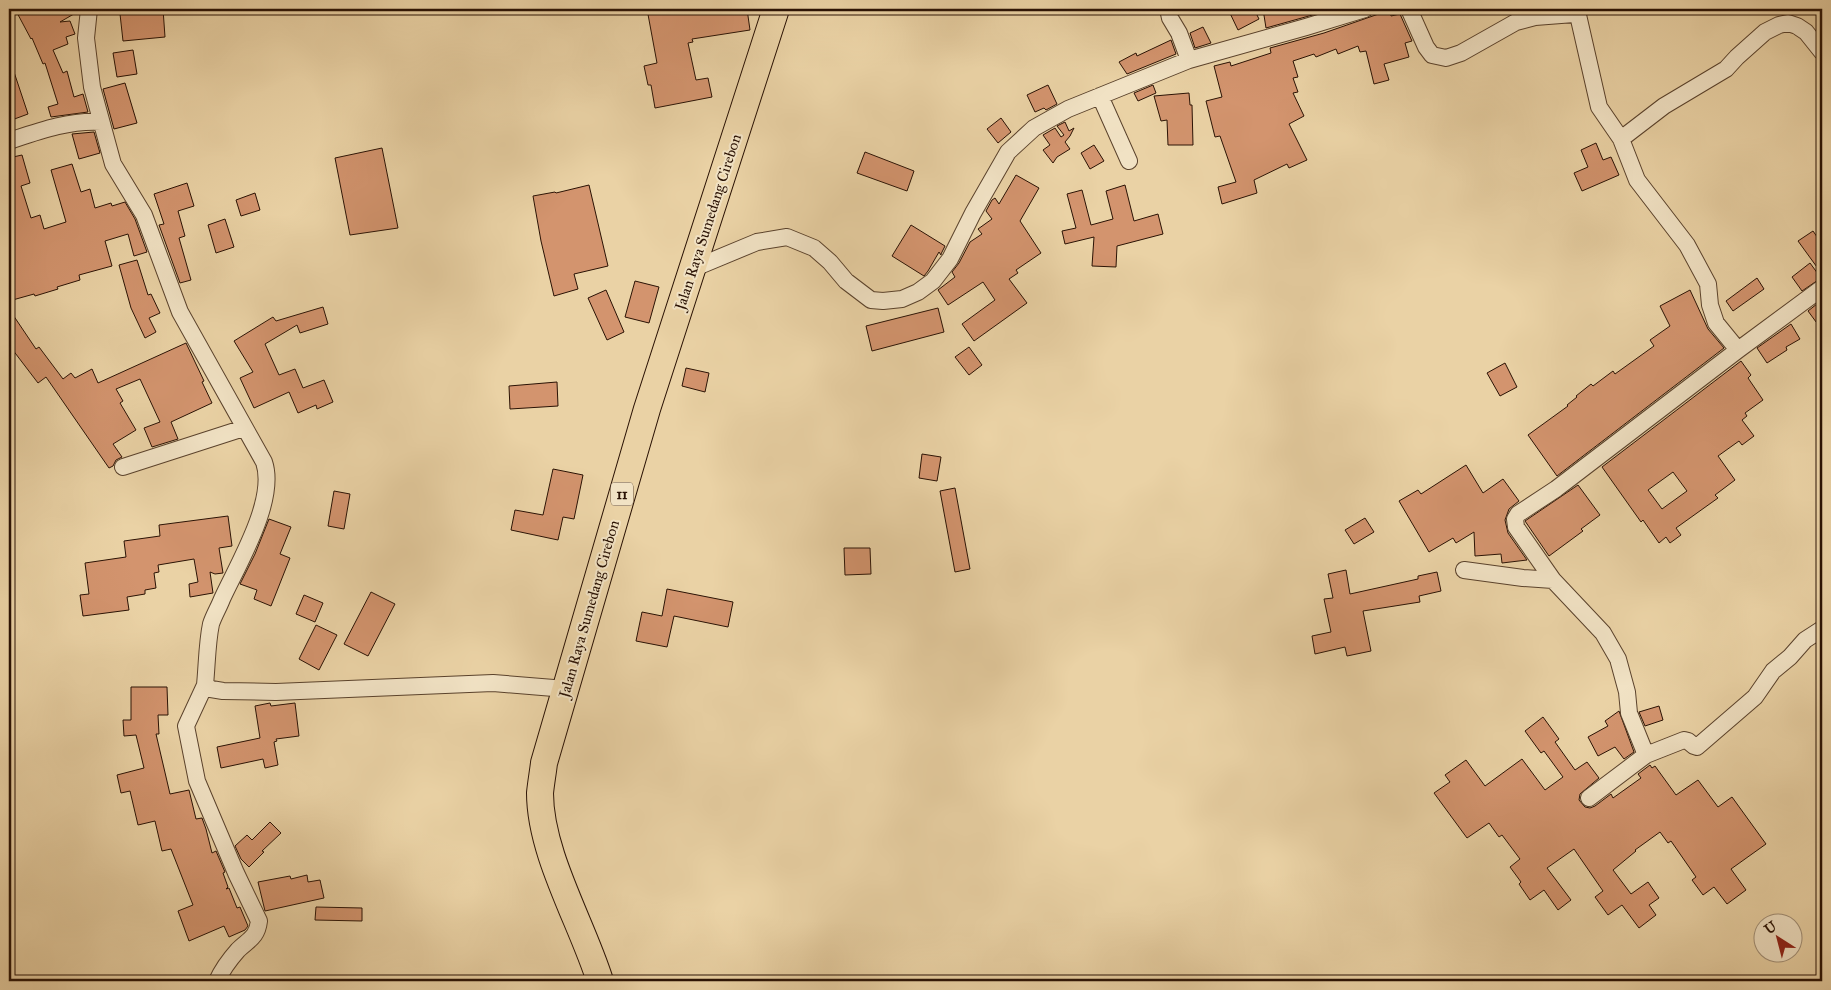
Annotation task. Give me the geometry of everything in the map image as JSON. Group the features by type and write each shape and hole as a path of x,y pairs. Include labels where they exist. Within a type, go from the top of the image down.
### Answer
{"highway":[{"name":"Jalan Raya Sumedang Cirebon","path":"600,981 559,875 545,832 540,793 544,762 644,418 776,9"}],"street":[{"path":"89,9 86,38 92,88 113,164 144,215 180,312 264,462 268,481 256,527 212,623 205,685 186,726 197,781 236,873 259,921 258,930 238,950 217,981"},
{"path":"1168,9 1170,18 1179,34 1189,60"},
{"path":"692,269 757,242 787,237 814,248 830,262 846,281 871,300 883,301 902,298 918,292 933,281 950,260 973,214 1008,152 1034,128 1068,109 1189,60 1365,9"},
{"path":"1409,9 1426,47 1432,55 1446,58 1461,53 1516,22 1535,17 1578,15 1599,106 1621,139 1637,180 1687,245 1708,284 1710,305 1716,322 1738,350"},
{"path":"1621,139 1664,106 1726,69 1737,56 1765,32 1779,25 1788,23 1797,26 1806,32 1822,52"},
{"path":"1100,96 1129,161"},
{"path":"9,141 48,128 76,122 101,122"},
{"path":"1646,755 1629,713 1628,692 1618,659 1603,634 1553,580 1516,527 1515,519 1518,514 1556,489 1822,288"},
{"path":"123,467 244,428"},
{"path":"1464,570 1553,580"},
{"path":"1589,798 1646,755 1684,740 1697,747 1755,697 1773,671 1790,657 1805,640 1822,629"},
{"path":"205,685 211,689 223,691 276,692 493,683 566,689"}],"building":[{"path":"15,9 79,9 79,11 60,22 70,21 75,34 66,37 68,44 53,50 63,73 67,71 74,97 83,94 88,112 51,117 48,107 58,104 45,63 43,64 32,38"},
{"path":"163,9 165,37 123,41 120,14"},
{"path":"647,9 747,9 750,30 692,39 693,42 688,43 696,80 708,78 712,97 655,108 651,85 648,85 644,66 657,63"},
{"path":"1228,9 1254,9 1259,19 1238,30"},
{"path":"1263,9 1314,9 1316,14 1266,28"},
{"path":"1390,10 1391,16 1400,14 1412,41 1405,43 1409,57 1384,64 1389,80 1374,84 1366,51 1360,52 1358,46 1338,54 1336,49 1316,57 1314,54 1293,61 1298,77 1293,78 1298,92 1293,93 1304,116 1289,124 1307,160 1289,168 1287,164 1254,180 1257,193 1222,204 1218,187 1236,182 1220,136 1215,137 1206,101 1222,97 1214,66 1230,62 1231,66 1271,53 1270,48 1324,33"},
{"path":"1203,27 1211,43 1195,48 1190,33"},
{"path":"1171,40 1176,54 1127,74 1119,62 1136,53 1137,56"},
{"path":"133,50 137,74 117,77 113,53"},
{"path":"11,63 28,114 9,121 9,64"},
{"path":"125,83 137,123 114,129 103,89"},
{"path":"1048,85 1057,104 1046,110 1044,108 1035,112 1027,95"},
{"path":"1153,85 1156,93 1138,101 1134,93"},
{"path":"1189,93 1190,105 1192,105 1193,145 1168,145 1167,120 1161,121 1154,96"},
{"path":"1001,118 1011,132 998,143 987,129"},
{"path":"1065,122 1069,131 1074,128 1065,142 1070,149 1057,157 1053,163 1043,150 1050,145 1043,135 1055,128 1061,137 1064,135 1057,126"},
{"path":"94,132 100,153 79,159 72,134"},
{"path":"1596,143 1603,160 1611,157 1619,175 1582,191 1574,173 1588,167 1581,150"},
{"path":"1094,145 1104,161 1090,169 1081,153"},
{"path":"382,148 398,228 350,235 335,158"},
{"path":"865,152 914,171 907,191 857,173"},
{"path":"9,155 13,157 22,155 30,183 21,186 31,218 40,215 44,229 66,222 51,170 72,164 81,192 90,189 95,208 111,203 112,206 125,202 135,219 147,252 134,256 128,234 105,241 112,266 79,275 80,280 57,287 58,289 9,301"},
{"path":"1016,175 1039,188 1020,221 1041,253 1016,270 1018,273 1009,279 1027,303 974,341 962,324 995,300 983,282 948,305 938,290 955,277 952,272 970,242 982,234 978,229 992,219 986,211 992,200 995,198 999,204"},
{"path":"187,183 194,206 178,211 185,236 179,238 191,280 180,283 159,225 164,224 154,194"},
{"path":"589,185 608,266 574,274 578,289 554,296 533,196"},
{"path":"1125,185 1134,221 1158,214 1163,234 1117,246 1116,267 1092,266 1094,237 1065,244 1062,231 1076,228 1067,194 1082,190 1091,225 1113,219 1106,191"},
{"path":"255,193 260,210 241,216 236,200"},
{"path":"225,219 234,247 216,253 208,225"},
{"path":"911,225 945,246 941,255 939,252 924,276 892,256"},
{"path":"1813,231 1822,244 1822,274 1798,241"},
{"path":"137,260 148,295 151,294 160,313 149,318 156,332 145,338 131,308 119,265"},
{"path":"1810,263 1821,278 1802,291 1792,277"},
{"path":"1757,278 1764,289 1733,311 1726,301"},
{"path":"635,281 659,287 649,323 625,317"},
{"path":"606,290 624,332 607,340 588,298"},
{"path":"1690,290 1708,329 1724,348 1557,476 1528,435 1568,406 1576,396 1591,384 1593,386 1613,371 1615,374 1654,346 1650,340 1670,326 1660,306"},
{"path":"1822,300 1822,330 1808,311"},
{"path":"323,307 328,324 300,333 297,325 265,344 279,375 295,369 303,388 324,380 333,402 317,409 316,405 298,413 289,392 254,408 240,378 253,372 234,341 273,317 276,321"},
{"path":"938,308 944,332 872,351 866,326"},
{"path":"9,309 36,349 39,347 63,379 71,373 75,378 92,369 98,383 186,343 212,403 171,422 178,439 152,447 144,428 160,422 140,379 116,389 123,401 120,403 136,430 113,444 122,457 116,460 113,466 109,468 46,377 38,383 9,345"},
{"path":"1791,324 1800,339 1786,347 1787,350 1767,363 1757,348"},
{"path":"969,347 982,365 969,375 955,357"},
{"path":"1741,361 1751,375 1748,378 1763,400 1745,413 1747,416 1742,420 1754,436 1742,445 1739,441 1718,456 1735,480 1715,495 1718,498 1676,528 1681,535 1670,543 1666,537 1659,543 1643,520 1641,522 1602,467","holes":["1673,472 1687,491 1662,509 1648,490"]},
{"path":"1505,363 1517,387 1500,396 1487,373"},
{"path":"686,368 709,373 705,392 682,386"},
{"path":"557,382 558,406 510,409 509,386"},
{"path":"922,454 941,457 937,481 919,478"},
{"path":"1466,465 1483,493 1503,479 1519,501 1509,509 1505,520 1508,533 1527,560 1502,563 1501,554 1475,556 1474,532 1456,543 1453,538 1429,552 1399,501 1418,490 1421,494"},
{"path":"553,469 583,475 574,519 563,517 558,540 511,530 515,510 543,515"},
{"path":"1578,485 1600,515 1581,529 1583,531 1549,556 1525,521"},
{"path":"955,488 970,569 955,572 940,491"},
{"path":"334,491 350,494 344,529 328,526"},
{"path":"228,516 232,546 219,548 223,573 215,574 210,572 213,593 190,597 189,584 198,582 194,559 158,565 159,572 154,573 156,588 145,590 145,594 127,597 129,610 83,616 80,595 89,594 85,563 126,557 124,541 160,536 159,525"},
{"path":"1365,518 1374,532 1354,544 1345,530"},
{"path":"269,519 291,527 280,554 290,558 271,606 254,599 257,590 240,584"},
{"path":"844,548 870,548 871,574 845,575"},
{"path":"1346,570 1350,594 1418,579 1418,576 1437,572 1441,591 1419,596 1420,602 1363,611 1371,651 1347,656 1345,647 1315,654 1312,636 1331,632 1324,599 1333,598 1328,574"},
{"path":"667,589 733,602 728,627 674,616 667,647 636,641 642,612 662,616"},
{"path":"371,592 395,604 368,656 344,644"},
{"path":"304,595 323,603 315,622 296,614"},
{"path":"316,625 337,635 319,670 299,659"},
{"path":"131,687 167,687 168,715 158,715 159,734 156,734 170,794 189,790 196,819 202,818 212,853 216,851 225,872 223,873 228,887 226,889 229,888 237,908 240,907 248,926 245,930 229,937 224,926 189,941 178,911 193,905 171,849 162,851 155,821 138,825 130,791 121,793 117,775 144,768 136,735 124,736 123,720 131,720"},
{"path":"270,703 271,706 295,703 299,736 276,739 277,741 274,742 278,765 265,768 263,759 221,768 217,747 260,738 255,706"},
{"path":"1659,706 1663,720 1645,726 1639,712"},
{"path":"1619,711 1634,752 1624,759 1615,747 1598,756 1588,737 1608,726 1605,721"},
{"path":"1543,717 1559,739 1555,742 1575,770 1587,762 1599,778 1580,794 1579,800 1585,807 1595,806 1611,794 1613,798 1641,778 1638,774 1650,765 1652,768 1655,766 1676,795 1698,780 1718,807 1732,797 1766,844 1731,869 1746,890 1727,904 1714,887 1703,895 1692,880 1696,877 1671,841 1668,843 1660,832 1635,850 1613,870 1631,894 1648,882 1659,898 1649,905 1656,915 1639,928 1622,905 1608,915 1595,897 1603,891 1574,849 1547,868 1571,900 1558,910 1544,890 1530,900 1519,884 1521,882 1510,867 1520,859 1502,835 1499,837 1489,823 1467,838 1434,793 1450,782 1445,775 1466,760 1485,786 1522,759 1545,790 1563,777 1544,751 1541,753 1525,731"},
{"path":"270,822 281,833 249,867 241,859 235,846 247,835 252,840"},
{"path":"307,875 308,882 320,880 324,898 265,911 258,882 290,876 291,879"},
{"path":"316,907 362,908 362,921 315,920"}]}
